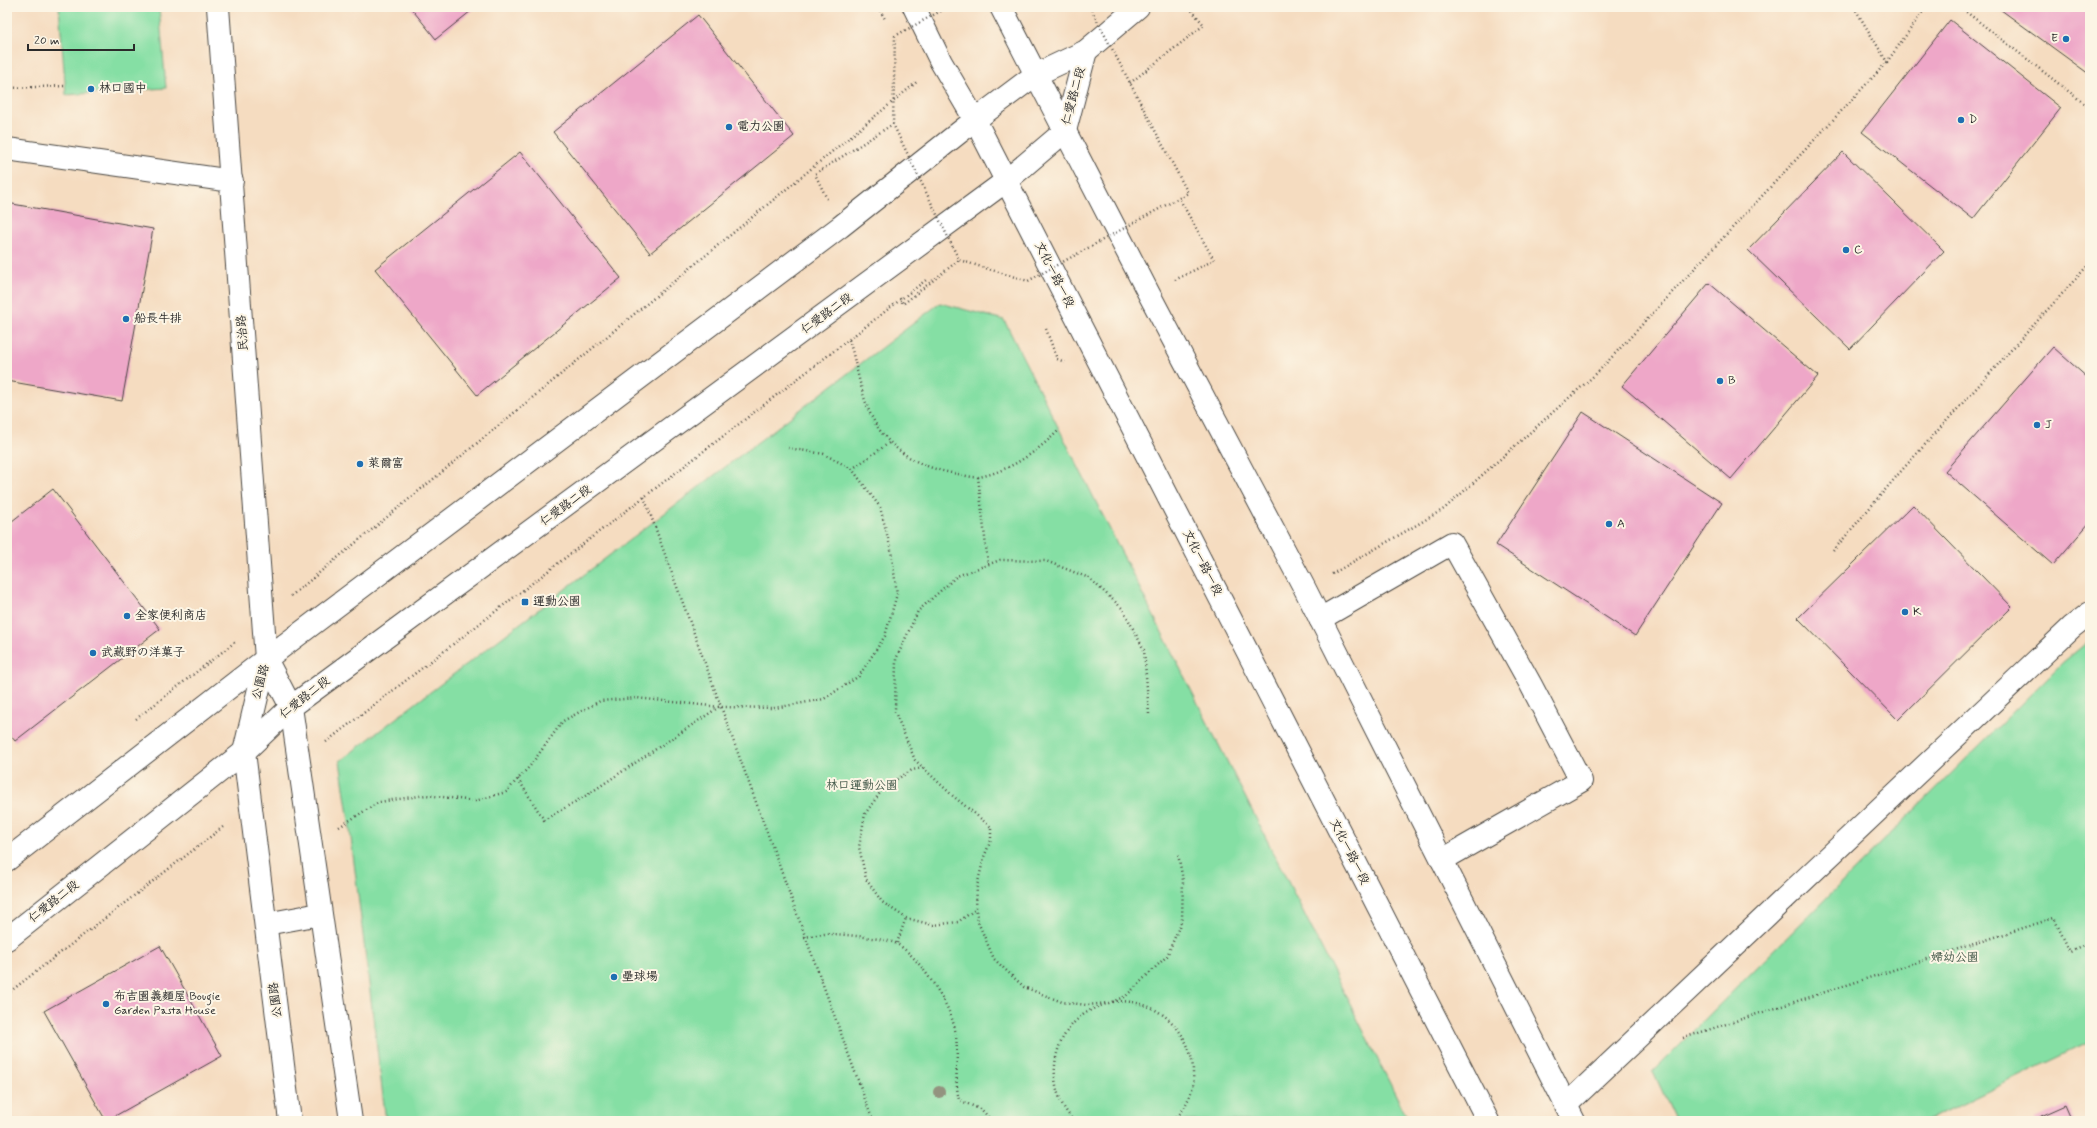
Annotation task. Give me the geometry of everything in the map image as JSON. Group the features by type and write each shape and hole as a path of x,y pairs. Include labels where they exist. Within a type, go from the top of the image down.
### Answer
{"main road":[{"name":"民治路","path":"218,7 266,659"},
{"name":"文化一路一段","path":"914,7 941,62 975,120 1488,1121"},
{"path":"1001,7 1149,294 1305,589 1570,1113 2066,632 2090,613"},
{"name":"仁愛路二段","path":"7,860 266,659 840,227 975,120 1035,75 1086,51 1138,7"},
{"name":"仁愛路二段","path":"7,939 244,752 291,707 1006,181 1065,131 1086,51"},
{"path":"7,149 232,181"},
{"path":"1320,619 1452,543 1531,685 1581,781 1442,860"},
{"name":"公園路","path":"266,659 291,707 351,1121"},
{"name":"公園路","path":"266,659 244,752 252,804 290,1121"},
{"path":"266,924 320,914"}],"path":[{"path":"948,7 895,36 894,124 959,260 1028,281 1188,193 1090,7"},
{"path":"1130,83 1204,25 1189,7"},
{"path":"1854,7 1887,62"},
{"path":"1305,589 1444,509 1597,373 1887,62 1926,7"},
{"path":"1960,7 2090,108"},
{"path":"130,723 264,619 941,62"},
{"path":"7,88 65,86"},
{"path":"815,174 894,124"},
{"path":"1149,294 1214,260 1179,198"},
{"path":"951,261 963,251"},
{"path":"903,304 959,260"},
{"path":"1833,551 1902,470 2090,263"},
{"path":"298,763 932,275"},
{"path":"848,340 864,396 874,420 889,443 911,459 937,471 978,477 1011,466 1042,447 1059,430"},
{"path":"852,470 889,443"},
{"path":"310,841 349,822 379,802 426,795 475,800 506,792 530,766 563,721 600,701 636,698 720,707 775,708 824,699 859,676 885,636 897,594 891,550 880,507 852,470 824,454 788,448"},
{"path":"978,477 988,564"},
{"path":"644,497 804,937 873,1121"},
{"path":"1149,714 1144,650 1123,609 1089,578 1046,561 1000,560 957,576 918,611 896,659 895,712 915,760 953,796 991,827 991,840 984,857 977,886 976,909 978,922 994,959 1024,987 1062,1002 1087,1005 1126,1000 1140,1004 1164,1015 1183,1034 1193,1058 1193,1085 1184,1109 1174,1121"},
{"path":"518,779 544,820 587,796 720,707"},
{"path":"923,768 912,770 884,787 865,814 858,847 866,879 882,902 906,918 933,925 958,922 976,909"},
{"path":"7,994 252,804"},
{"path":"1074,1121 1064,1111 1054,1083 1055,1055 1067,1030 1088,1012 1126,996 1167,956 1182,920 1183,880 1178,854"},
{"path":"897,943 906,918"},
{"path":"1680,1039 2054,918 2070,952 2090,944"},
{"path":"804,937 831,934 897,943 920,965 943,997 954,1022 956,1043 955,1086 958,1100 982,1110 992,1121"}],"green space":[{"path":"59,7 159,7 166,88 66,95"},
{"name":"林口運動公園","path":"940,303 1004,320 1409,1121 386,1121 340,761"},
{"name":"婦幼公園","path":"2090,640 2090,1042 1926,1121 1676,1121 1653,1071 2062,663"}],"building":[{"path":"410,7 476,7 436,39"},
{"name":"E","path":"1997,7 2090,7 2089,74"},
{"path":"698,15 794,136 650,253 553,132"},
{"name":"D","path":"1950,20 2061,108 1973,219 1862,132"},
{"path":"520,152 621,278 477,395 375,269"},
{"name":"C","path":"1843,152 1944,251 1850,349 1748,250"},
{"path":"7,203 153,229 122,401 7,381"},
{"name":"B","path":"1709,283 1818,376 1731,479 1622,386"},
{"name":"J","path":"2053,347 2090,380 2090,522 2053,565 1945,471"},
{"name":"A","path":"1583,412 1722,503 1635,636 1496,545"},
{"path":"53,489 160,629 15,741 7,731 7,525"},
{"name":"K","path":"1913,505 2012,607 1898,720 1798,618"},
{"path":"160,946 222,1056 106,1121 44,1011"},
{"path":"2067,1105 2074,1121 2031,1121"}],"place":[{"name":"E","path":"2066,39"},
{"name":"林口國中","path":"91,89"},
{"name":"D","path":"1961,120"},
{"name":"電力公園","path":"729,127"},
{"name":"C","path":"1846,250"},
{"name":"船長牛排","path":"126,319"},
{"name":"B","path":"1720,381"},
{"name":"J","path":"2037,425"},
{"name":"萊爾富","path":"360,464"},
{"name":"A","path":"1609,524"},
{"name":"運動公園","path":"525,602"},
{"name":"K","path":"1905,612"},
{"name":"全家便利商店","path":"127,616"},
{"name":"武藏野の洋菓子","path":"93,653"},
{"name":"壘球場","path":"614,977"},
{"name":"布吉園義麵屋 Bougie Garden Pasta House","path":"106,1004"}]}
